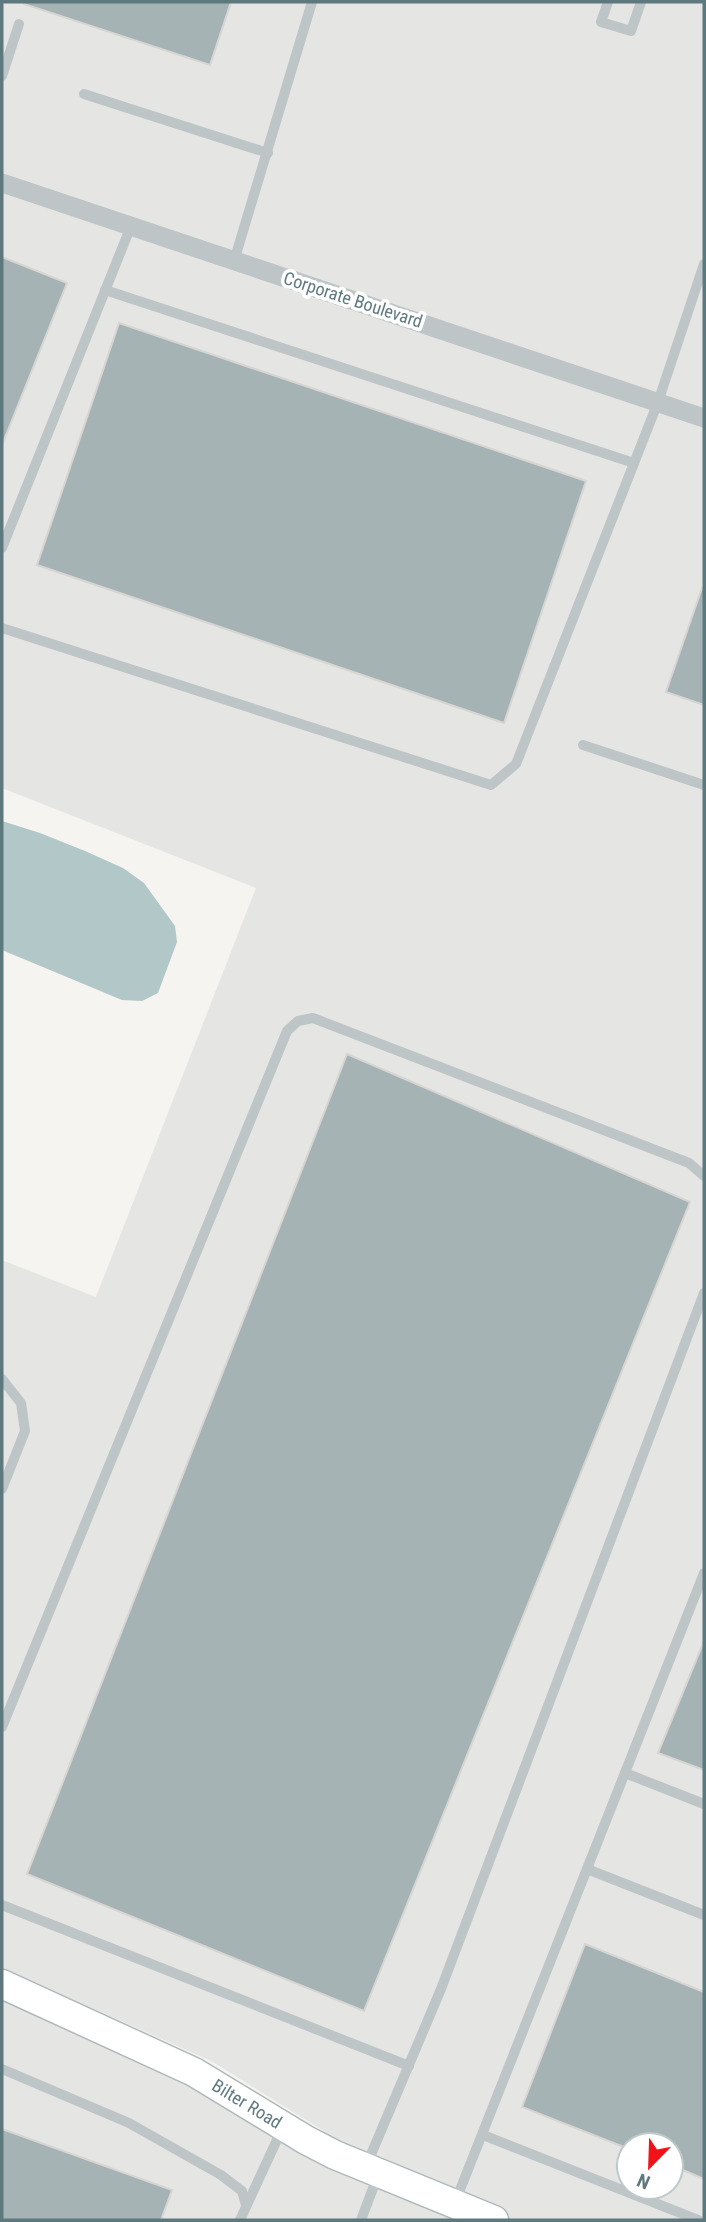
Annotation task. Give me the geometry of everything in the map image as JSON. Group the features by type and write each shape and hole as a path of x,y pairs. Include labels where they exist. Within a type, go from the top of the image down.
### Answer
{"street":[{"name":"Corporate Boulevard","path":"2,183 704,418"},
{"name":"Bilter Road","path":"2,1984 194,2072 335,2155 494,2220"}],"lane":[{"path":"234,261 312,2"},
{"path":"608,2 601,22 631,31 640,2"},
{"path":"2,76 19,23"},
{"path":"84,94 268,153"},
{"path":"2,548 131,226"},
{"path":"2,628 491,785 516,764 658,402 704,264"},
{"path":"105,290 634,463"},
{"path":"583,745 704,785"},
{"path":"2,1727 287,1031 298,1021 313,1018 689,1163 704,1176"},
{"path":"361,2220 372,2170 408,2066 441,1989 704,1293"},
{"path":"2,1379 21,1403 25,1431 2,1489"},
{"path":"454,2204 704,1573"},
{"path":"625,1773 704,1804"},
{"path":"587,1869 704,1915"},
{"path":"2,1905 408,2066"},
{"path":"2,2068 129,2123 221,2175 242,2191 246,2205"},
{"path":"240,2220 284,2126"},
{"path":"483,2135 698,2220"}],"shaded area":[{"path":"2,2 704,2 704,2220 2,2220 2,1995 327,2133 211,2061 2,1968 2,1260 96,1297 256,888 2,788"},
{"path":"2,821 85,851 123,868 144,883 175,926 177,942 158,993 142,1001 122,1000 2,950"}],"building":[{"path":"231,2 210,65 24,4"},
{"path":"2,257 67,283 2,445"},
{"path":"119,323 586,481 504,723 37,565"},
{"path":"702,588 704,589 704,705 666,692"},
{"path":"347,1054 690,1202 364,2011 27,1874"},
{"path":"704,1641 704,1770 658,1753"},
{"path":"585,1944 704,1992 704,2179 685,2171 685,2131 615,2131 615,2144 522,2107"},
{"path":"2,2129 172,2190 161,2220 2,2220"}]}
